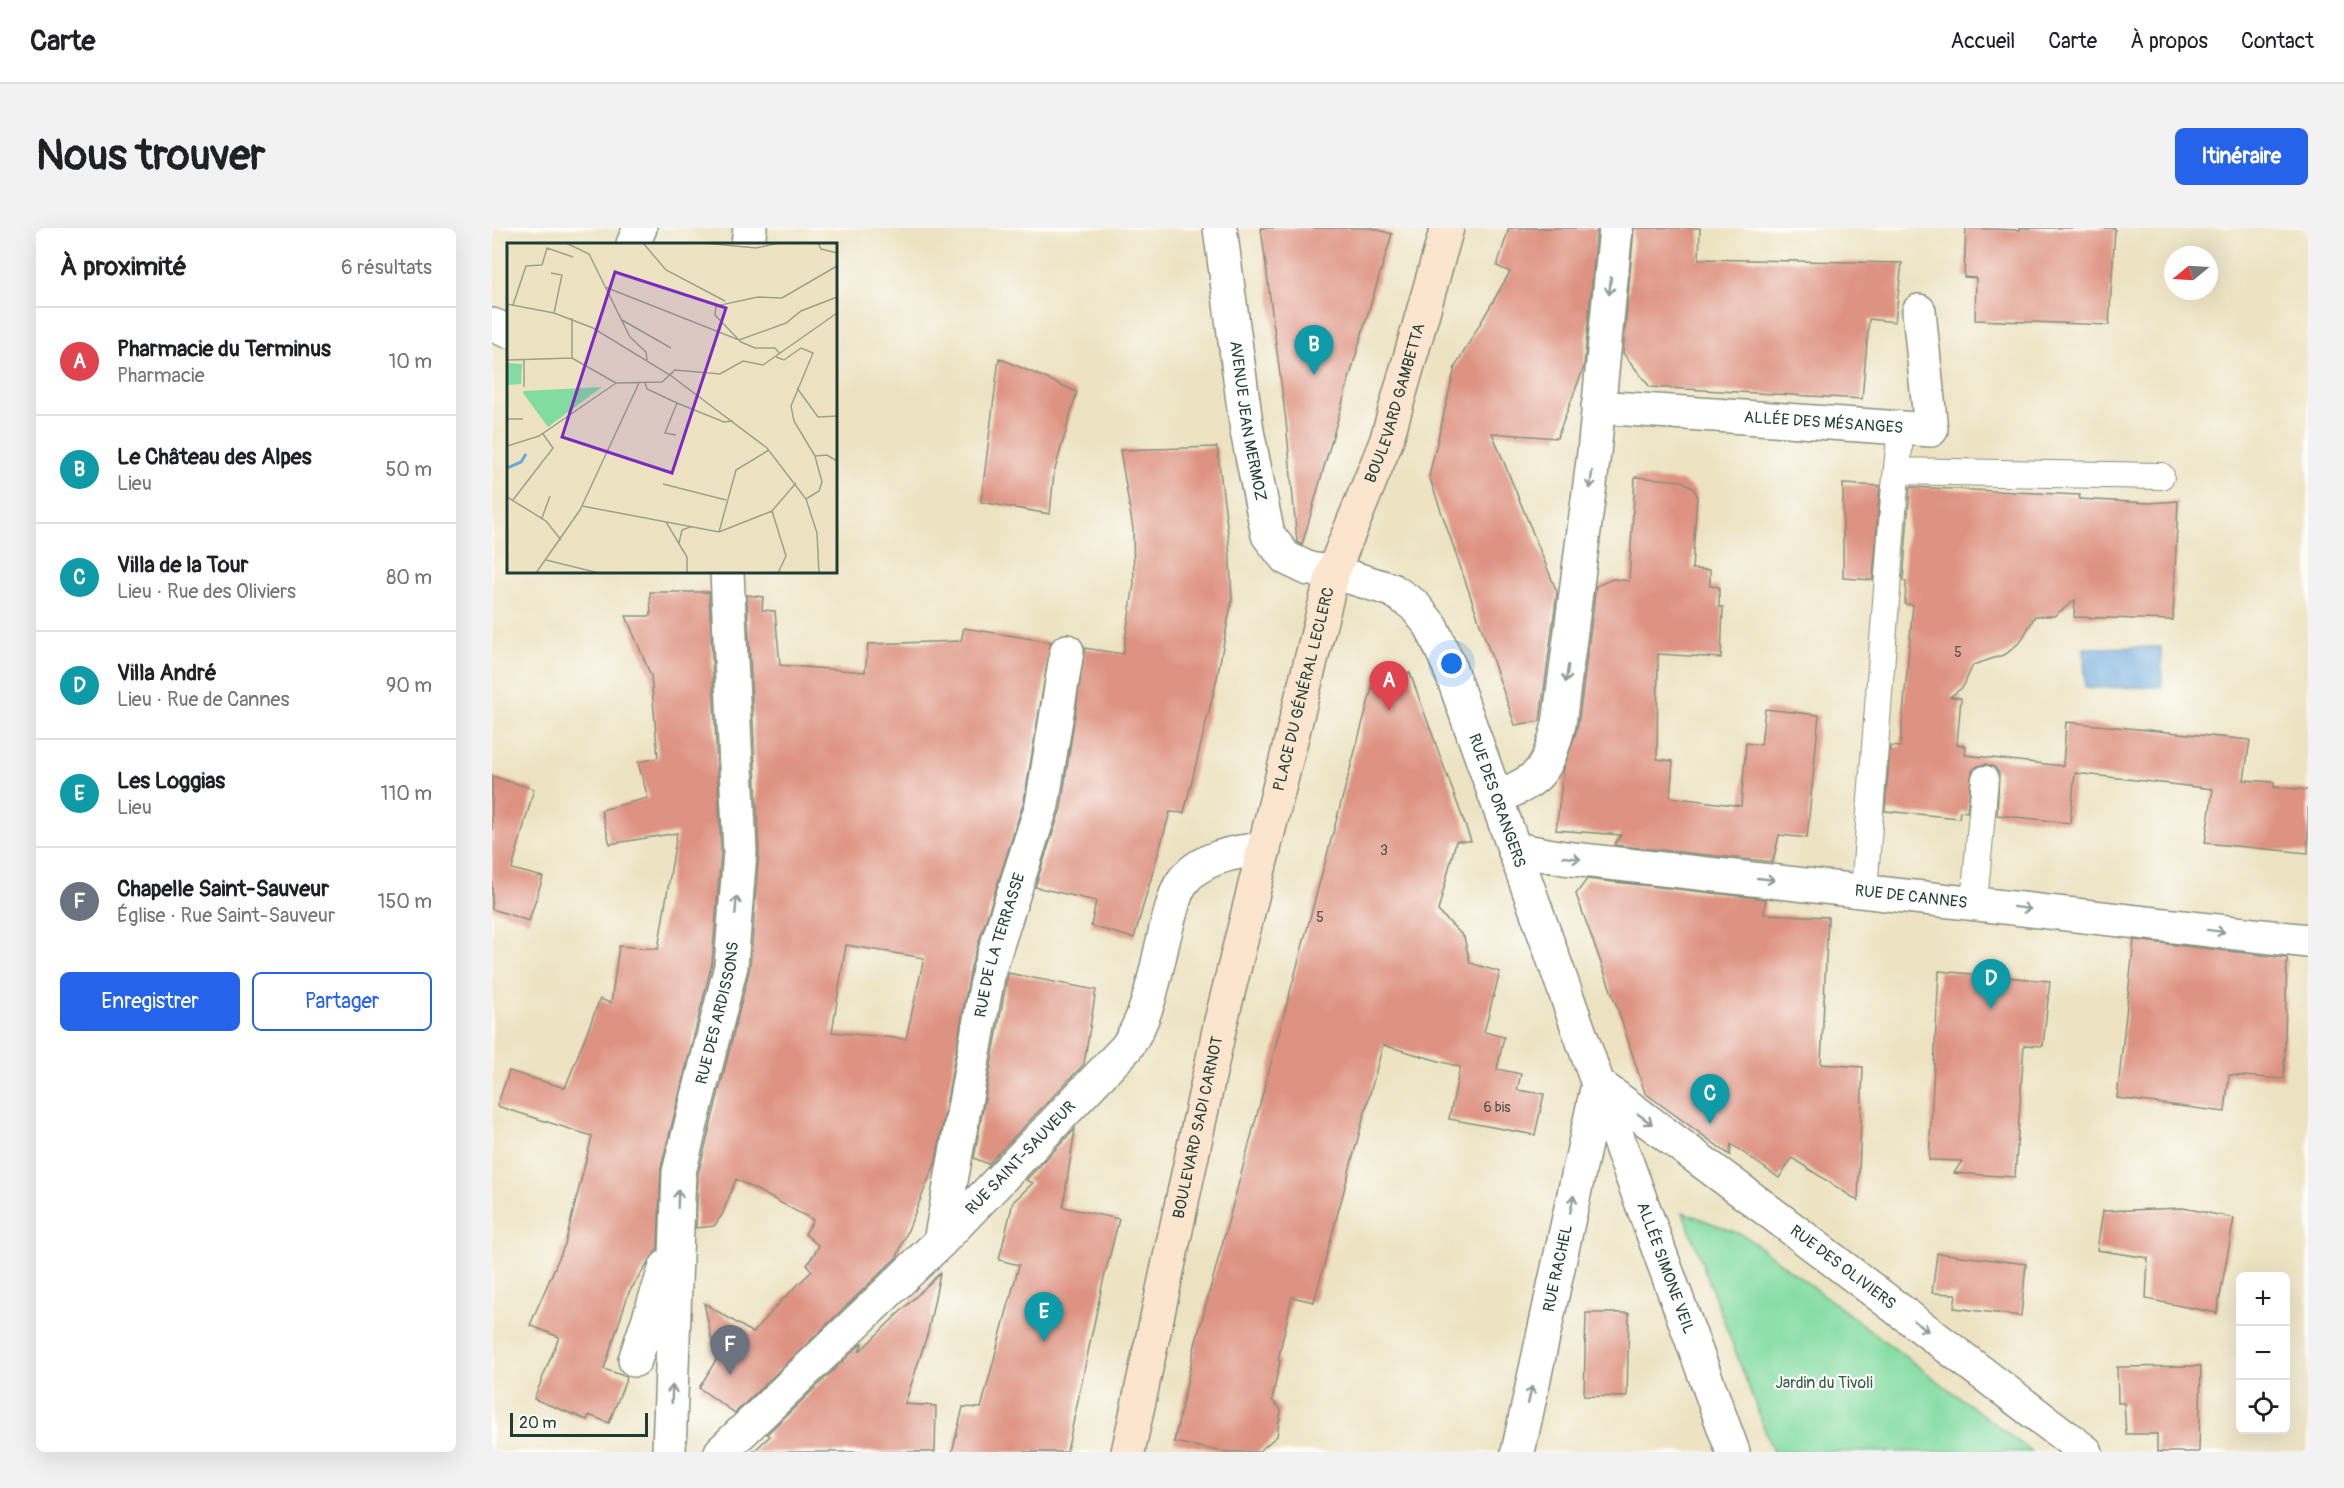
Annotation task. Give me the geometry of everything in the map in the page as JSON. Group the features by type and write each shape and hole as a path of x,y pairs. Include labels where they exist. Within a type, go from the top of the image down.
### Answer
{"main road":[{"name":"BOULEVARD GAMBETTA","path":"1333,572 1386,442 1447,228"},
{"name":"PLACE DU GÉNÉRAL LECLERC","path":"1275,805 1333,572"},
{"name":"BOULEVARD SADI CARNOT","path":"1128,1452 1221,1021 1275,805"}],"street":[{"path":"633,243 640,228"},
{"path":"748,243 750,228"},
{"name":"AVENUE JEAN MERMOZ","path":"1220,228 1247,432 1268,535 1286,558 1309,570 1333,572"},
{"path":"1496,797 1533,781 1551,756 1559,724 1568,669 1616,228"},
{"name":"ALLÉE DES MÉSANGES","path":"1598,407 1931,430 1919,311"},
{"path":"492,324 507,331"},
{"name":"RUE DES ORANGERS","path":"1333,572 1392,590 1414,606 1431,626 1449,666 1598,1084"},
{"name":"RUE DES ARDISSONS","path":"669,1452 679,1172 731,966 740,852 727,573"},
{"name":"RUE DE LA TERRASSE","path":"940,1242 989,970 1042,805 1067,651"},
{"name":"RUE DE CANNES","path":"1514,849 1564,858 2308,941"},
{"name":"RUE SAINT-SAUVEUR","path":"721,1452 940,1242 1126,1048 1138,1031 1147,1009 1173,899 1182,882 1212,860 1231,854 1264,850"},
{"name":"RUE RACHEL","path":"1518,1452 1598,1084"},
{"name":"ALLÉE SIMONE VEIL","path":"1598,1084 1733,1452"},
{"name":"RUE DES OLIVIERS","path":"1598,1084 2086,1452"},
{"path":"635,1360 677,1233"}],"lane":[{"path":"1864,891 1901,428"},
{"path":"1897,471 2161,476"},
{"path":"1974,903 1985,779"}],"green space":[{"name":"Jardin du Tivoli","path":"1683,1212 1745,1236 2032,1452 1773,1452"}],"water":[{"path":"2161,647 2162,687 2085,688 2084,648"}],"building":[{"path":"1261,228 1372,228 1392,234 1302,545 1297,542 1286,421"},
{"path":"1509,228 1597,228 1584,367 1557,438 1492,433 1557,592 1540,721 1515,725 1429,476 1455,367 1510,272 1497,266"},
{"path":"1634,228 1700,228 1699,259 1902,263 1895,322 1869,319 1862,399 1650,387 1623,353"},
{"path":"1966,228 2020,230 2020,228 2115,228 2109,325 1975,320 1976,278 1964,277"},
{"path":"999,358 1077,392 1054,473 1050,514 981,502"},
{"path":"1217,447 1229,541 1232,600 1217,678 1184,813 1170,812 1134,938 1091,926 1096,901 1035,887 1061,808 1085,648 1123,654 1134,584 1133,529 1120,450"},
{"path":"1635,477 1682,481 1693,488 1697,495 1692,569 1710,570 1710,586 1719,587 1719,607 1723,607 1721,658 1658,654 1657,759 1673,761 1670,797 1741,806 1746,743 1761,745 1765,709 1819,715 1807,838 1779,835 1773,862 1614,845 1621,835 1556,830 1564,767 1578,726 1596,586 1613,579 1629,581"},
{"path":"1843,484 1880,486 1873,580 1843,578"},
{"path":"1910,487 2080,495 2079,499 2149,503 2178,501 2173,620 2074,617 2075,600 2054,616 2035,616 2021,641 2006,654 1973,665 1963,687 1950,697 1961,698 1957,745 1966,746 1965,755 2063,766 2066,722 2250,740 2244,780 2274,782 2274,787 2308,790 2308,853 2205,843 2213,789 2075,773 2070,823 1997,815 1999,773 1994,767 1986,764 1972,771 1967,812 1960,811 1959,818 1885,811 1890,746 1900,747 1913,605 1905,604 1906,582 1903,581"},
{"path":"650,592 709,592 721,852 712,963 661,1168 658,1248 629,1292 604,1369 627,1377 609,1423 589,1415 587,1420 534,1399 559,1337 530,1325 565,1244 592,1136 497,1106 509,1071 565,1088 600,999 611,1003 619,946 658,949 677,833 610,844 601,810 648,798 638,762 658,758 651,676 626,616 651,616"},
{"path":"747,595 763,597 762,610 775,611 780,665 865,672 868,644 961,641 964,628 1051,642 1024,801 971,967 936,1161 897,1257 735,1413 699,1388 716,1360 704,1303 753,1333 812,1271 807,1265 819,1246 805,1234 813,1220 736,1179 722,1215 714,1226 696,1228 698,1175 750,968 759,851","holes":["846,945 924,958 906,1039 832,1032"]},
{"path":"1376,673 1410,673 1471,841 1456,841 1438,911 1464,937 1470,963 1500,972 1484,1032 1504,1037 1497,1069 1521,1074 1517,1090 1544,1094 1535,1135 1449,1119 1460,1067 1383,1045 1314,1302 1292,1297 1272,1400 1281,1410 1277,1436 1258,1452 1224,1452 1174,1442 1195,1345"},
{"path":"492,776 534,789 512,869 543,877 529,921 492,909"},
{"path":"1587,879 1766,899 1764,914 1828,917 1821,1064 1863,1067 1858,1201 1792,1158 1779,1178 1731,1144 1730,1155 1645,1093 1576,894"},
{"path":"2134,940 2287,958 2284,1079 2229,1075 2225,1112 2117,1098"},
{"path":"1939,971 2050,981 2043,1046 2024,1045 2015,1177 1954,1173 1962,1161 1929,1160"},
{"path":"1008,973 1096,990 1084,1064 988,1164 974,1158"},
{"path":"1075,1129 1063,1207 1119,1219 1102,1286 1067,1452 952,1452 963,1407 981,1408 1019,1265 999,1260 1013,1202 1033,1183 1026,1180"},
{"path":"2183,1208 2234,1218 2217,1313 2146,1299 2148,1258 2097,1250 2103,1211"},
{"path":"1937,1253 2026,1264 2021,1316 1954,1308 1956,1294 1932,1293"},
{"path":"940,1273 928,1332 905,1404 936,1406 935,1452 753,1452 770,1436 767,1434 863,1342 859,1352"},
{"path":"1586,1313 1629,1313 1627,1397 1584,1396"},
{"path":"2201,1366 2199,1452 2157,1452 2157,1434 2126,1434 2124,1403 2118,1403 2117,1367"}],"place":[{"name":"Le Château des Alpes","path":"1314,375"},
{"name":"Pharmacie du Terminus","path":"1389,711"},
{"name":"Villa André","path":"1991,1009"},
{"name":"Villa de la Tour","path":"1710,1124"},
{"name":"Les Loggias","path":"1044,1342"},
{"name":"Chapelle Saint-Sauveur","path":"730,1375"}]}
